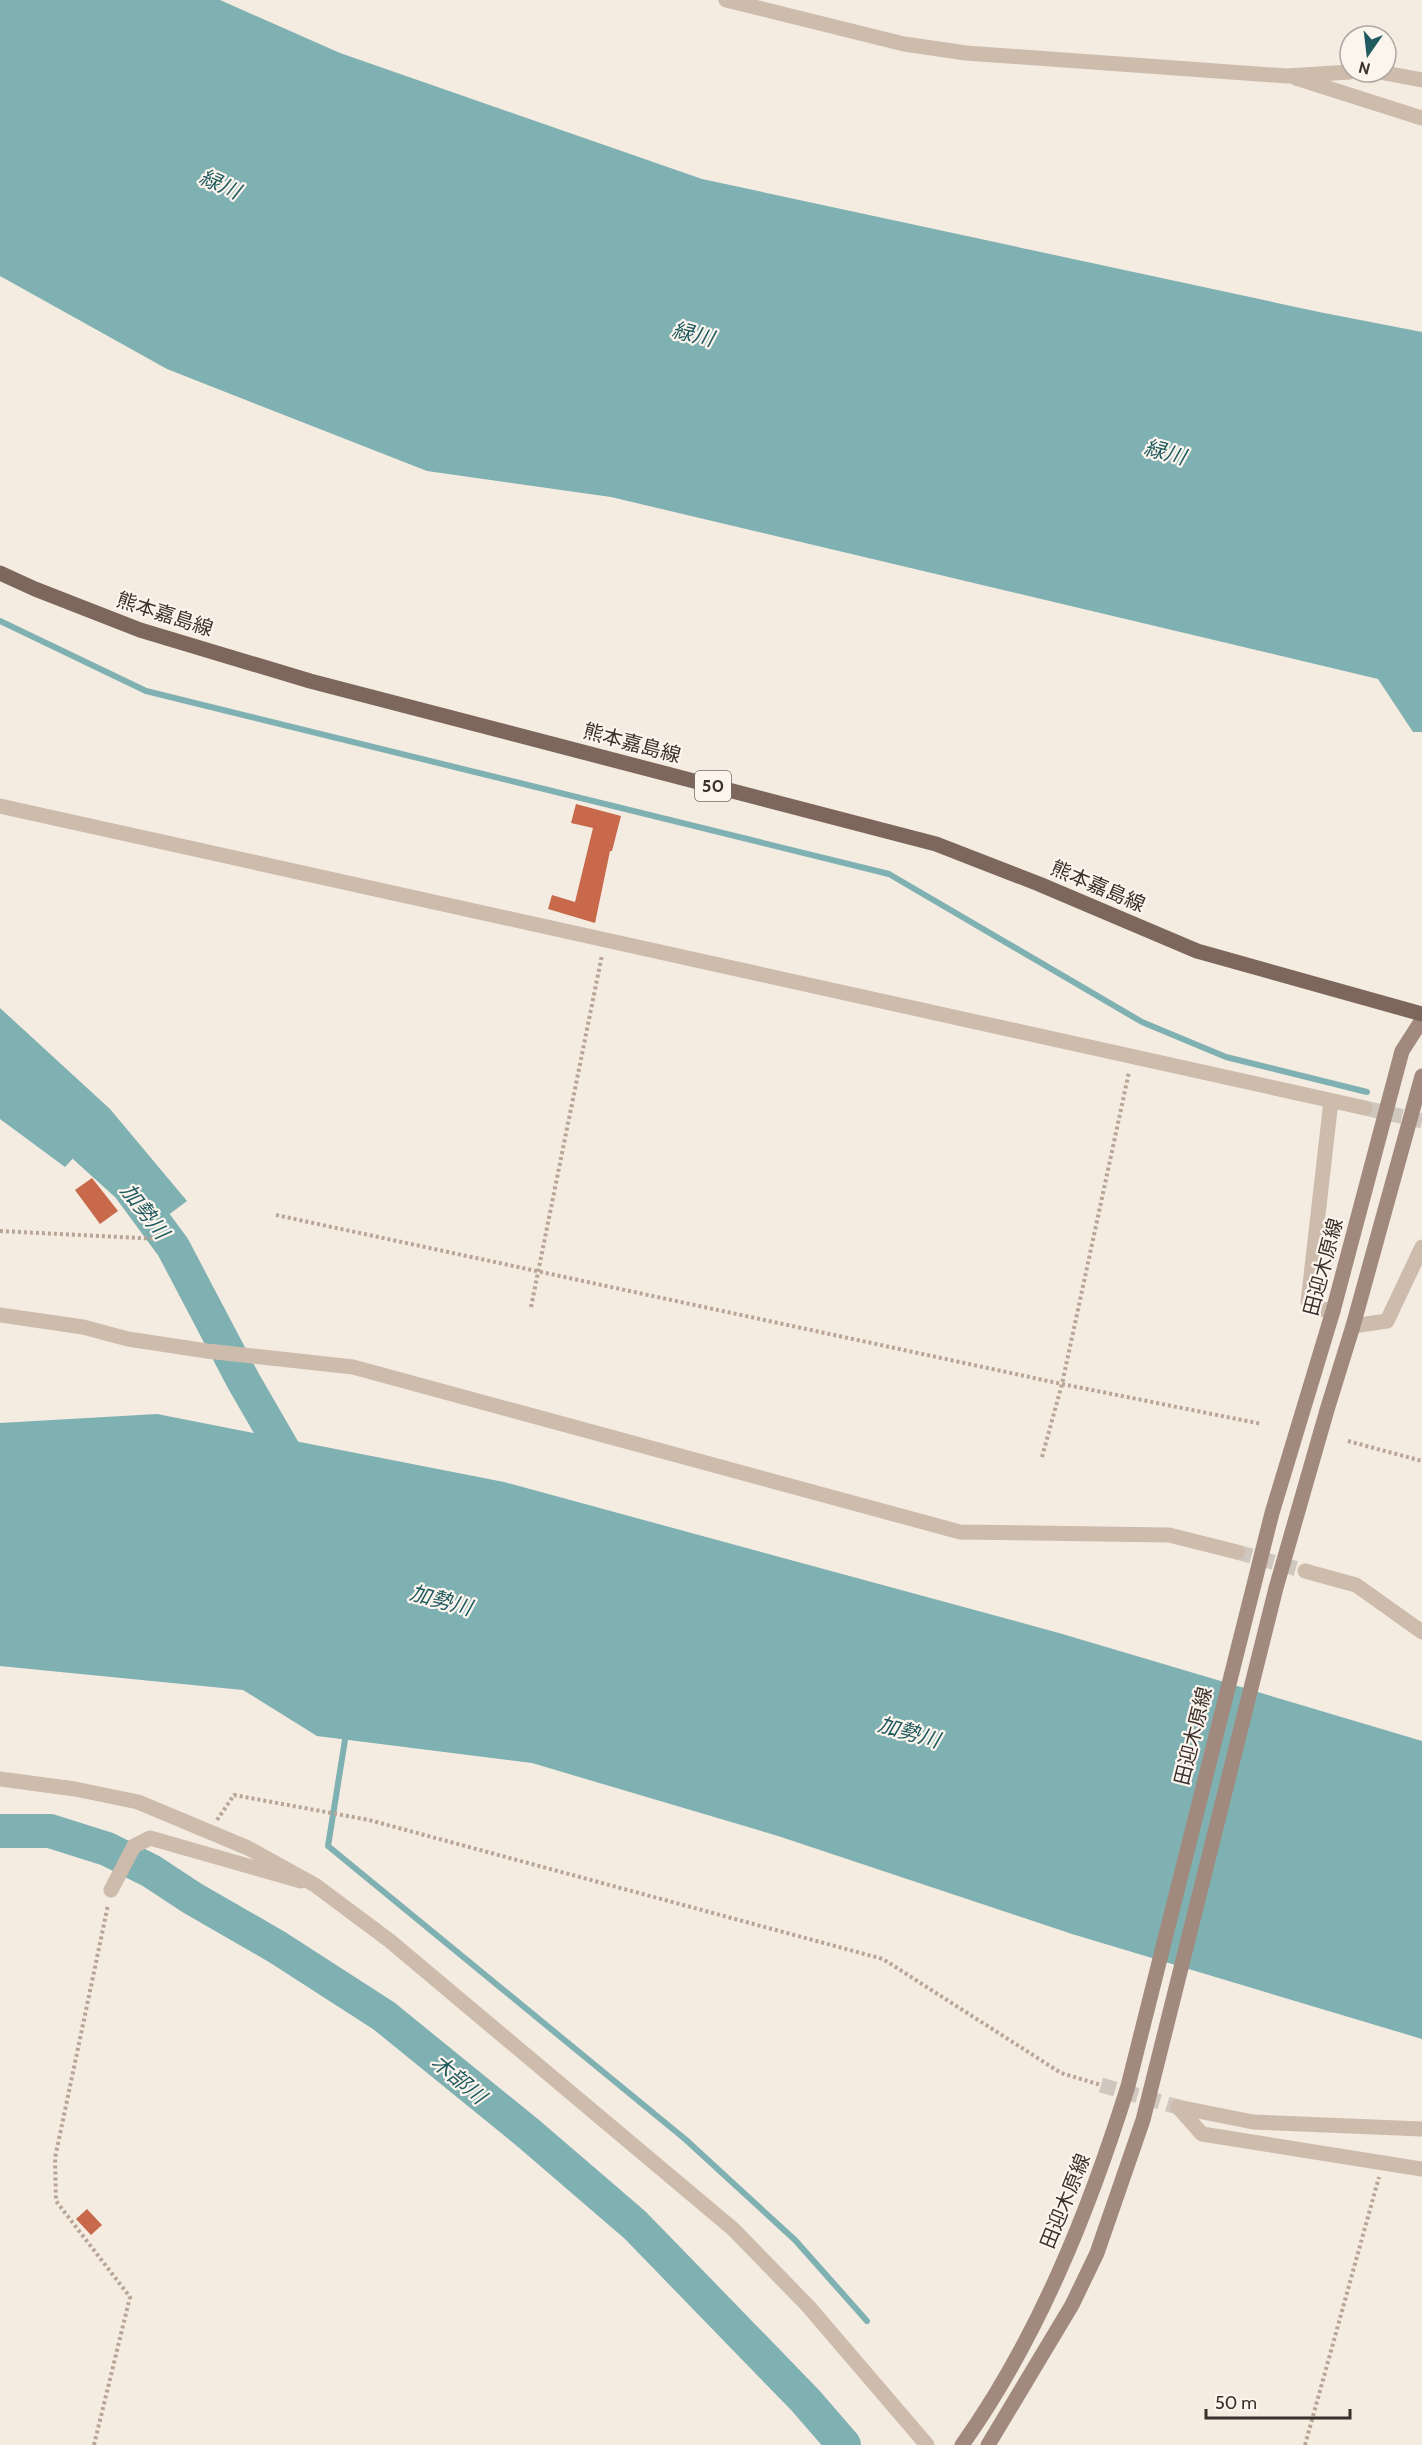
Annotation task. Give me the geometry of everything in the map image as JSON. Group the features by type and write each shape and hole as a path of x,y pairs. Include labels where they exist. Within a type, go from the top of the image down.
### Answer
{"main road":[{"name":"熊本嘉島線","path":"0,573 140,630 310,681 936,844 1039,884 1197,951 1422,1014"},
{"name":"田迎木原線","path":"962,2445 986,2410 1054,2282 1107,2153 1128,2086 1275,1501 1334,1311 1402,1051 1422,1020"},
{"path":"988,2445 1072,2305 1097,2253 1143,2120 1270,1613 1422,1076"}],"street":[{"path":"726,0 904,44 966,53 1287,76 1338,73"},
{"path":"1287,76 1422,118"},
{"path":"1398,76 1422,80"},
{"path":"0,806 1365,1108"},
{"path":"1331,1101 1308,1302 1316,1308 1334,1311"},
{"path":"1353,1326 1387,1321 1422,1247"},
{"path":"0,1315 83,1327 128,1339 207,1351 353,1367 960,1532 1169,1535 1238,1552"},
{"path":"1305,1571 1356,1585 1422,1632"},
{"path":"0,1779 75,1789 138,1802 248,1848 315,1885 390,1941 733,2229 808,2306 927,2445"},
{"path":"111,1890 134,1846 150,1838 315,1885"},
{"path":"1422,2129 1253,2122 1178,2107 1202,2134 1422,2169"}],"path":[{"path":"531,1307 605,940"},
{"path":"1042,1457 1062,1384 1132,1056"},
{"path":"276,1215 1062,1384 1262,1424"},
{"path":"0,1231 160,1239"},
{"path":"1348,1441 1422,1461"},
{"path":"211,1833 220,1813 234,1795 369,1820 883,1959 1061,2073 1101,2085"},
{"path":"94,2445 130,2297 56,2201 55,2158 111,1890"},
{"path":"1305,2445 1383,2164"}],"water":[{"name":"緑川","path":"0,0 220,0 340,53 702,179 1319,312 1422,332 1422,732 1413,732 1378,679 611,497 427,471 167,369 0,276"},
{"path":"0,1008 110,1109 187,1201 159,1222 104,1148 86,1144 65,1167 0,1119"},
{"path":"157,1414 504,1482 1059,1633 1422,1741 1422,2039 1072,1934 778,1836 532,1763 317,1736 243,1690 0,1666 0,1423"}],"building":[{"path":"576,804 621,816 612,851 610,851 595,923 548,909 552,895 575,902 593,828 571,823"},
{"path":"92,1178 118,1211 100,1224 75,1190"},
{"path":"87,2209 102,2225 91,2235 76,2219"}],"waterway":[{"path":"0,621 146,691 889,874 1142,1022 1226,1057 1367,1092"},
{"name":"加勢川","path":"0,1070 128,1186 173,1247 244,1382 299,1477"},
{"path":"345,1740 328,1846 685,2139 795,2240 867,2321"},
{"name":"木部川","path":"0,1831 50,1831 107,1849 151,1871 192,1898 277,1947 384,2016 528,2133 635,2225 805,2400 844,2445"}],"tunnel":[{"path":"1365,1108 1422,1121"},
{"path":"1237,1552 1305,1571"},
{"path":"1101,2085 1178,2107"}]}
